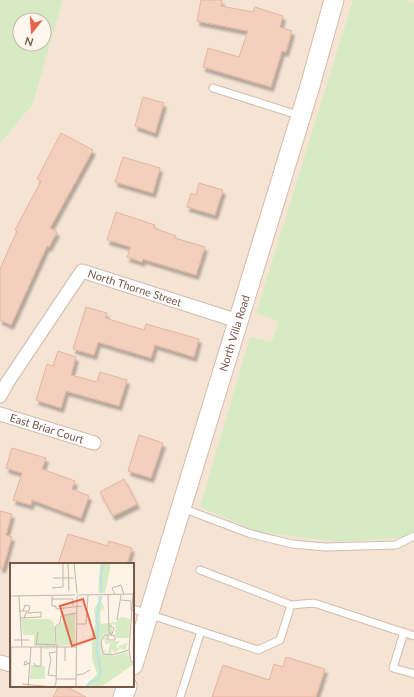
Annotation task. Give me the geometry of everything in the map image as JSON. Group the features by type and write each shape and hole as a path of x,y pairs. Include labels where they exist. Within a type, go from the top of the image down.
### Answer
{"main road":[{"name":"North Villa Road","path":"134,659 141,612 181,507 301,116 334,0"},
{"path":"123,697 127,687"}],"street":[{"name":"North Thorne Street","path":"0,396 7,383 82,271 238,320"},
{"name":"East Briar Court","path":"0,414 94,443"},
{"path":"0,662 10,665"}],"lane":[{"path":"213,88 301,116"},
{"path":"181,507 251,534 292,544 325,547 396,545 414,536"},
{"path":"200,570 290,605 314,603 414,636"},
{"path":"141,612 258,650 280,640 290,605"},
{"path":"180,697 201,631"},
{"path":"404,632 394,668 414,674"}],"shaded area":[{"path":"63,0 414,0 414,697 0,697 0,144 33,104 48,52 52,52 52,38"}],"green space":[{"path":"0,0 63,0 52,38 52,12 12,12 12,52 48,52 33,104 0,144"},
{"path":"353,0 405,0 414,3 414,533 409,537 338,542 255,531 200,507 250,337 272,342 279,321 256,313"}],"building":[{"path":"201,0 222,0 221,6 253,12 255,7 283,16 280,27 292,31 286,52 282,51 271,87 203,67 208,48 239,57 248,31 197,21"},
{"path":"143,97 164,103 155,133 135,126"},
{"path":"61,133 93,150 50,228 57,232 49,247 47,246 11,325 0,320 0,269 17,231 15,230 41,181 37,179"},
{"path":"123,157 160,168 153,193 115,182"},
{"path":"199,183 223,190 215,215 187,207 191,193 196,195"},
{"path":"116,212 155,225 154,228 176,236 175,238 205,247 196,275 143,259 142,262 127,257 131,247 107,240"},
{"path":"86,307 107,313 105,318 144,330 146,324 199,339 194,357 155,345 151,358 98,342 94,355 73,349"},
{"path":"58,351 76,357 71,375 97,382 100,372 127,380 119,406 66,391 61,408 36,400 47,364 53,366"},
{"path":"139,435 163,443 151,478 128,471"},
{"path":"12,448 46,458 42,469 75,481 72,489 89,496 81,518 32,500 31,505 13,500 22,473 6,468"},
{"path":"124,479 137,504 113,516 100,492"},
{"path":"0,511 12,514 6,535 12,537 3,568 0,568"},
{"path":"68,534 108,546 109,541 132,548 127,563 58,563"},
{"path":"286,657 325,669 316,697 212,697 223,665 269,680 274,664 283,667"},
{"path":"58,687 67,687 86,697 53,697"}]}
